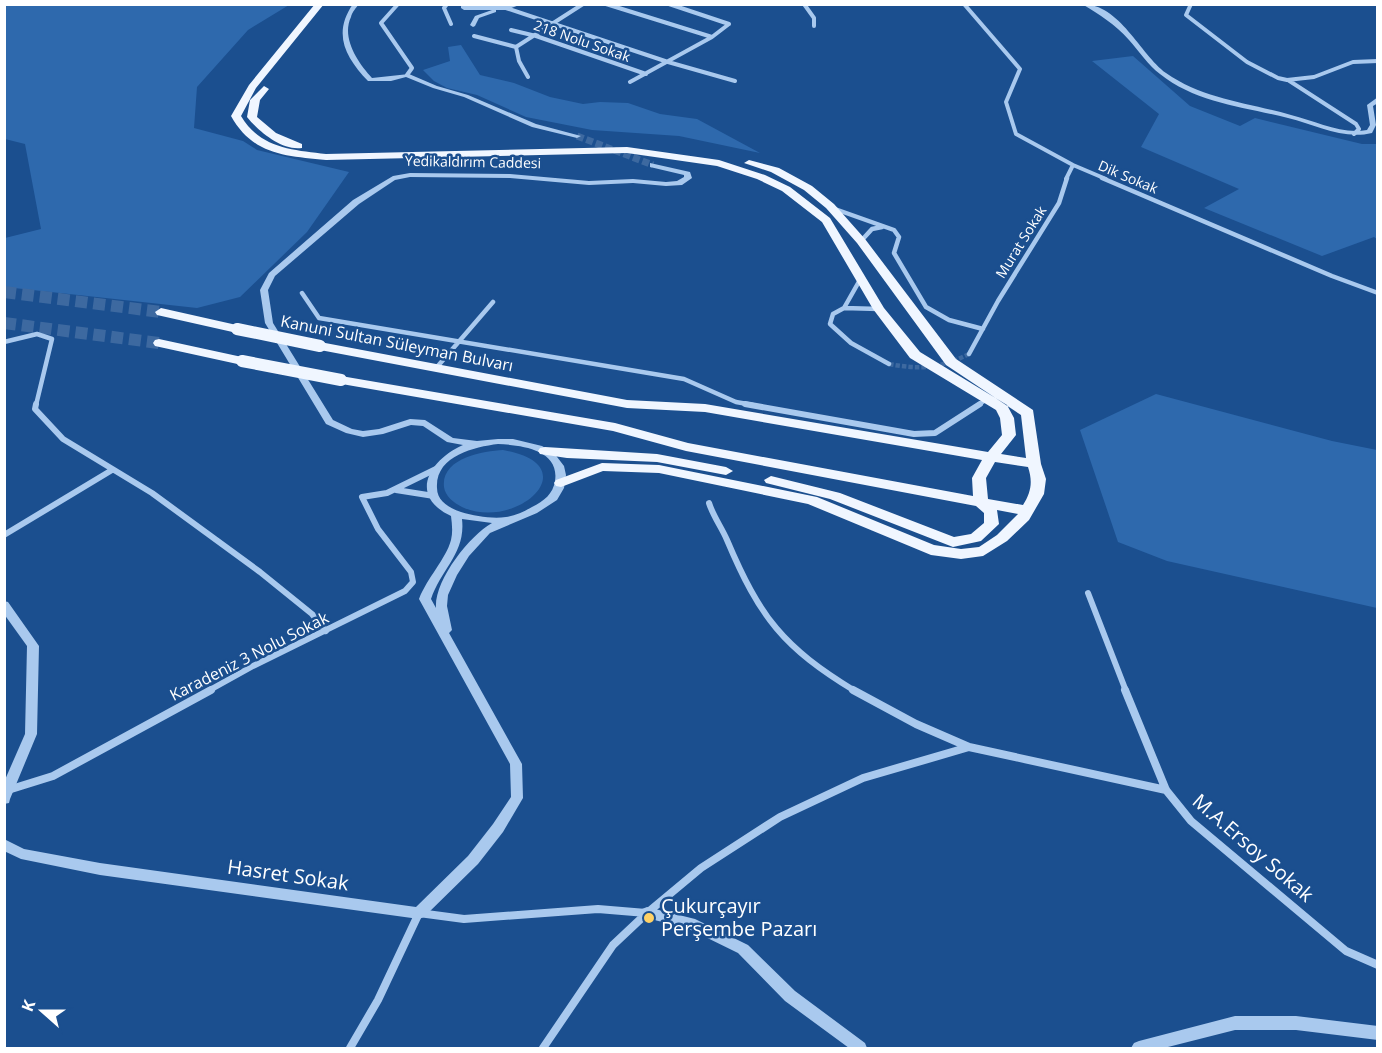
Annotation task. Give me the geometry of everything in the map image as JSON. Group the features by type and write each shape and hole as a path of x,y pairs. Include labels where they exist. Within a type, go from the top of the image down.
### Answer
{"main road":[{"path":"320,4 252,87 236,116 243,132 262,146 292,153 326,157 627,150 676,155 718,163 761,177 786,189 826,220 879,309 915,355 1002,408 1007,418 1009,435 991,457 979,478 981,502 991,512 992,524 976,538 953,542 835,496 799,485 663,459 634,456 570,456 545,451"},
{"path":"332,4 255,100 252,117 265,131 283,141 313,148 359,150 612,143 667,146 708,152 775,170 808,188 832,207 861,241 951,362 1028,413 1038,479 1037,494 1029,510 1002,538 983,550 961,554 931,550 812,500 659,469 602,467 561,483"},
{"name":"Kanuni Sultan Süleyman Bulvarı","path":"161,312 320,346 627,404 705,408 991,457"},
{"path":"159,343 341,380 615,427 686,447 1029,510"},
{"path":"991,457 1034,464"}],"street":[{"path":"356,4 346,20 345,34 348,46 363,73 370,80 407,75 435,87 466,96 534,126 577,136"},
{"path":"398,4 381,22 405,61 412,68 407,75"},
{"path":"447,4 444,8 451,24"},
{"path":"464,4 464,8 506,8 668,62 735,81"},
{"path":"473,25 477,17 519,4"},
{"path":"474,36 516,47 582,4"},
{"path":"606,4 712,38"},
{"path":"630,82 712,38 729,24 669,4"},
{"path":"804,4 814,18 814,26"},
{"name":"Dik Sokak","path":"964,4 1020,69 1006,102 1016,134 1073,165 1377,293"},
{"path":"1085,4 1119,23 1160,71 1177,83 1222,100 1354,134 1371,132 1373,125 1370,105 1377,99"},
{"path":"1191,4 1186,15 1247,62 1278,78 1287,80 1314,77 1353,62 1377,61"},
{"name":"218 Nolu Sokak","path":"511,30 536,36 646,74"},
{"path":"516,47 519,61 528,77"},
{"path":"1287,80 1356,124 1359,129 1354,134"},
{"name":"Yedikaldırım Caddesi","path":"475,444 450,440 425,423 410,422 380,432 363,434 329,422 269,323 264,290 272,275 356,202 393,178 427,175 510,176 589,183 633,180 679,183 688,178 687,174 653,165"},
{"name":"Murat Sokak","path":"969,354 1059,203 1061,190 1073,165"},
{"path":"832,207 894,230 898,237 894,253 926,307 949,321 983,329"},
{"path":"861,241 872,230 882,227"},
{"path":"844,308 861,278"},
{"path":"302,293 318,318 684,379 736,402 914,434 935,433 987,399"},
{"path":"437,367 493,303"},
{"path":"879,309 844,308 833,314 830,324 851,344 889,364"},
{"path":"4,342 37,334 52,339 35,409 63,439 152,493 260,572 312,614 326,631"},
{"path":"450,440 450,456"},
{"path":"395,490 436,469 450,456 475,444 513,441 530,444 545,451 556,460 561,471 561,483 555,495 543,506 528,514 509,519 481,520 456,515 442,507 434,496 431,483 436,469"},
{"path":"4,536 112,470"},
{"path":"395,490 434,496"},
{"name":"Karadeniz 3 Nolu Sokak","path":"6,793 53,776 253,666 405,591 413,582 411,572 378,529 362,497 395,490"},
{"path":"709,503 737,563 767,618 795,650 847,686 917,726 969,747 1166,790"},
{"path":"350,1048 378,1000 419,913 473,860 498,828 517,798 516,764 426,599 429,583 455,543 456,515"},
{"path":"448,639 441,604 444,587 485,532 509,519"},
{"name":"M.A.Ersoy Sokak","path":"1088,593 1166,790 1191,821 1346,951 1377,966"},
{"path":"4,605 33,646 31,734 6,793"},
{"path":"543,1048 613,945 701,868 780,817 863,777 969,747"},
{"name":"Hasret Sokak","path":"4,844 21,854 100,869 419,913"},
{"path":"419,913 464,919 598,909 647,913 690,923 743,949 790,996 860,1048"},
{"path":"1139,1048 1235,1023 1296,1023 1377,1033"}],"shaded area":[{"path":"5,4 289,5 248,30 197,87 194,128 243,141 257,150 349,172 307,232 240,297 197,308 5,287 5,238 41,229 25,144 5,139"},
{"path":"461,45 480,75 514,83 550,97 583,104 628,103 660,114 697,119 760,153 679,136 592,130 526,117 477,95 447,88 434,81 423,70 450,61 448,47"},
{"path":"1133,56 1190,106 1240,126 1255,118 1362,144 1377,144 1377,239 1374,237 1322,256 1204,208 1239,189 1141,147 1159,114 1092,61"},
{"path":"1156,394 1332,441 1377,450 1377,608 1167,561 1118,542 1080,430"},
{"path":"503,450 528,458 541,469 542,481 535,494 522,504 503,511 483,512 462,507 448,496 444,487 445,477 456,463 475,454"}],"tunnel":[{"path":"577,136 653,165"},
{"path":"4,292 161,312"},
{"path":"4,323 159,343"},
{"path":"889,364 911,367 940,365 969,354"}],"place":[{"name":"Çukurçayır Perşembe Pazarı","path":"649,918"}]}
